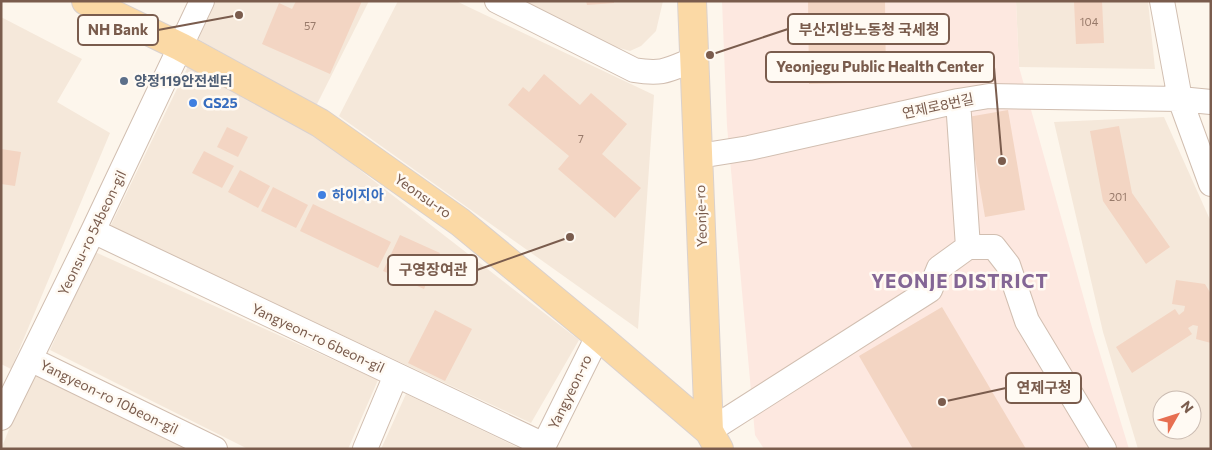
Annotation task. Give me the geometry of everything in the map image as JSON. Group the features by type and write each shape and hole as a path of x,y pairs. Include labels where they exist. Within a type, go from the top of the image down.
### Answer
{"main road":[{"name":"Yeonsu-ro","path":"86,1 182,47 320,123 460,222 598,336 714,440"},
{"name":"Yeonje-ro","path":"692,1 714,440"}],"street":[{"name":"Yeonsu-ro 54beon-gil","path":"1,418 182,47 202,1"},
{"path":"497,1 634,70 652,73 664,72 695,59"},
{"path":"1162,1 1180,99 1211,184"},
{"name":"연제로8번길","path":"699,156 750,148 958,101 988,96 1180,99 1211,102"},
{"path":"958,101 968,247"},
{"name":"Yangyeon-ro 6beon-gil","path":"93,231 543,447"},
{"path":"714,440 930,290 939,268 968,247 994,247 1008,265 1026,321 1104,449"},
{"name":"Yangyeon-ro","path":"543,447 598,336"},
{"name":"Yangyeon-ro 10beon-gil","path":"30,359 215,449"},
{"path":"365,449 396,375"}],"shaded area":[{"path":"216,1 369,1 316,106 198,39"},
{"path":"398,1 456,1 654,95 638,329 339,116"},
{"path":"519,1 663,1 656,31 641,46 630,51 595,41"},
{"path":"722,1 1016,1 1019,67 1093,331 1129,449 764,449 755,435 727,126"},
{"path":"1016,1 1148,1 1155,69 1019,67"},
{"path":"1,17 82,59 57,102 110,133 11,369 1,364"},
{"path":"190,62 311,132 579,340 531,423 110,227"},
{"path":"1164,117 1211,222 1211,449 1138,449 1103,332 1054,122"},
{"path":"95,252 378,380 348,449 248,449 50,350"},
{"path":"32,373 189,449 1,449"},
{"path":"406,394 521,449 381,449"}],"building":[{"path":"296,1 362,1 330,74 262,44 279,3 292,9"},
{"path":"586,1 614,1 614,3 587,5"},
{"path":"808,1 885,1 886,82 809,84"},
{"path":"1074,1 1102,1 1104,43 1076,44"},
{"path":"544,74 580,105 591,93 627,124 602,154 641,188 615,218 558,169 569,156 508,105 523,87 529,92"},
{"path":"1008,110 1025,210 985,217 968,117"},
{"path":"1119,126 1132,193 1170,247 1146,264 1103,201 1090,131"},
{"path":"227,127 248,137 238,157 217,147"},
{"path":"1,149 21,152 15,186 1,184"},
{"path":"204,151 234,166 222,188 192,173"},
{"path":"240,170 270,186 258,208 228,192"},
{"path":"273,187 308,205 296,228 261,211"},
{"path":"313,204 391,242 378,268 300,231"},
{"path":"400,235 440,253 424,289 383,271"},
{"path":"1176,280 1205,284 1211,294 1211,343 1196,339 1198,326 1193,325 1188,328 1192,334 1132,373 1116,347 1175,309 1179,315 1184,311 1185,306 1172,304"},
{"path":"942,307 1026,449 913,449 859,356"},
{"path":"435,310 472,329 445,381 408,363"}],"place":[{"name":"NH Bank","path":"239,15"},
{"name":"부산지방노동청 국세청","path":"710,55"},
{"name":"양정119안전센터","path":"124,81"},
{"name":"GS25","path":"193,103"},
{"name":"Yeonjegu Public Health Center","path":"1002,161"},
{"name":"하이지아","path":"322,195"},
{"name":"구영장여관","path":"570,237"},
{"name":"연제구청","path":"942,402"}],"district":[{"name":"YEONJE DISTRICT","path":"960,281"}]}
